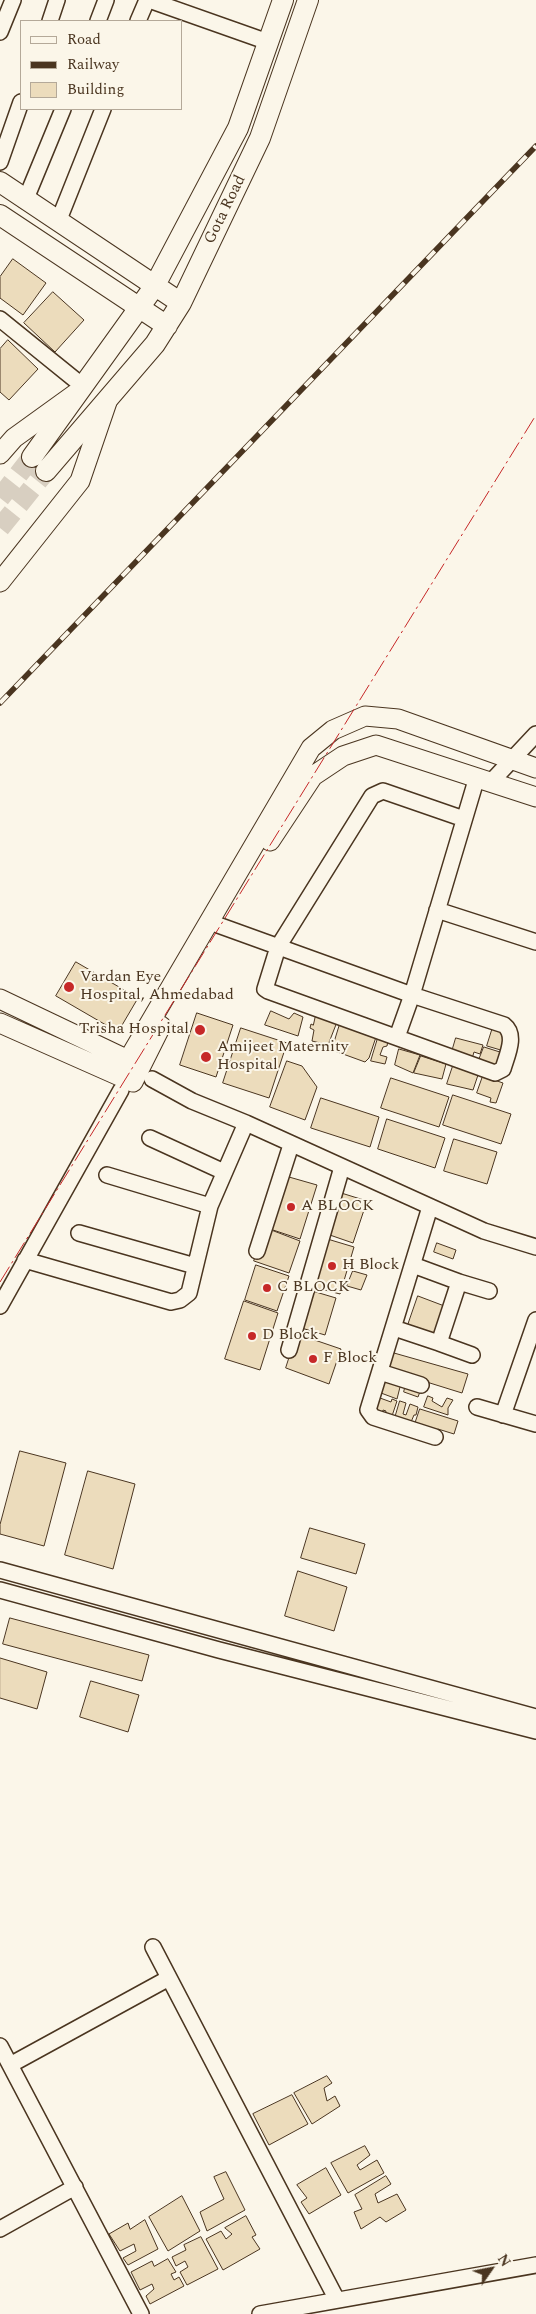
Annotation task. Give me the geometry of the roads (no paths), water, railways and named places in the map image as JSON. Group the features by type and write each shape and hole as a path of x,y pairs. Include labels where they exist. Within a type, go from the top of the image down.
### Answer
{"main road":[{"name":"Gota Road","path":"283,0 238,128 154,287 84,387 39,464 108,400 167,326 181,303 260,138 308,0"},
{"path":"0,182 25,201 181,303"},
{"path":"0,215 167,326"}],"street":[{"path":"0,32 13,0"},
{"path":"50,20 57,0"},
{"path":"98,20 106,0"},
{"path":"138,20 148,0 268,42"},
{"path":"0,162 20,105"},
{"path":"25,201 63,110"},
{"path":"58,222 103,110"},
{"path":"0,454 14,438 84,387 2,324"},
{"path":"0,582 80,481 108,400"},
{"path":"132,1076 311,748 333,730 365,716 398,719 536,768"},
{"path":"397,1037 412,994 464,819 484,779 512,760 536,734"},
{"path":"0,1306 256,860 313,776 343,756 376,745 536,797"},
{"path":"218,925 278,946 412,994 504,1025 509,1029 511,1036 503,1069 495,1073 264,989 278,946 372,796 383,791 464,819"},
{"path":"437,910 536,942"},
{"path":"0,999 132,1076"},
{"path":"0,1023 246,1123 484,1231 535,1242"},
{"path":"25,1260 171,1302 180,1300 189,1293 210,1206 246,1123"},
{"path":"150,1138 224,1172"},
{"path":"257,1251 291,1145"},
{"path":"289,1350 342,1168"},
{"path":"107,1175 210,1206"},
{"path":"430,1207 368,1410 374,1417 435,1438"},
{"path":"79,1233 195,1266"},
{"path":"412,1266 488,1291"},
{"path":"439,1343 459,1282"},
{"path":"503,1415 536,1320"},
{"path":"394,1328 472,1355"},
{"path":"380,1372 421,1385"},
{"path":"477,1407 536,1424"},
{"path":"0,1570 536,1717"},
{"path":"0,1590 219,1650 536,1731"},
{"path":"152,1947 337,2300"},
{"path":"10,2065 169,1978"},
{"path":"0,2046 141,2314"},
{"path":"0,2229 75,2187"},
{"path":"260,2314 536,2265"}],"tunnel":[{"path":"0,498 32,457"},
{"path":"0,528 46,471"}],"railway":[{"path":"0,703 536,146"}],"place":[{"name":"Vardan Eye Hospital, Ahmedabad","path":"69,987"},
{"name":"Trisha Hospital","path":"200,1030"},
{"name":"Amijeet Maternity Hospital","path":"206,1057"},
{"name":"A BLOCK","path":"291,1207"},
{"name":"H Block","path":"332,1266"},
{"name":"C BLOCK","path":"267,1288"},
{"name":"D Block","path":"252,1336"},
{"name":"F Block","path":"313,1359"}]}
